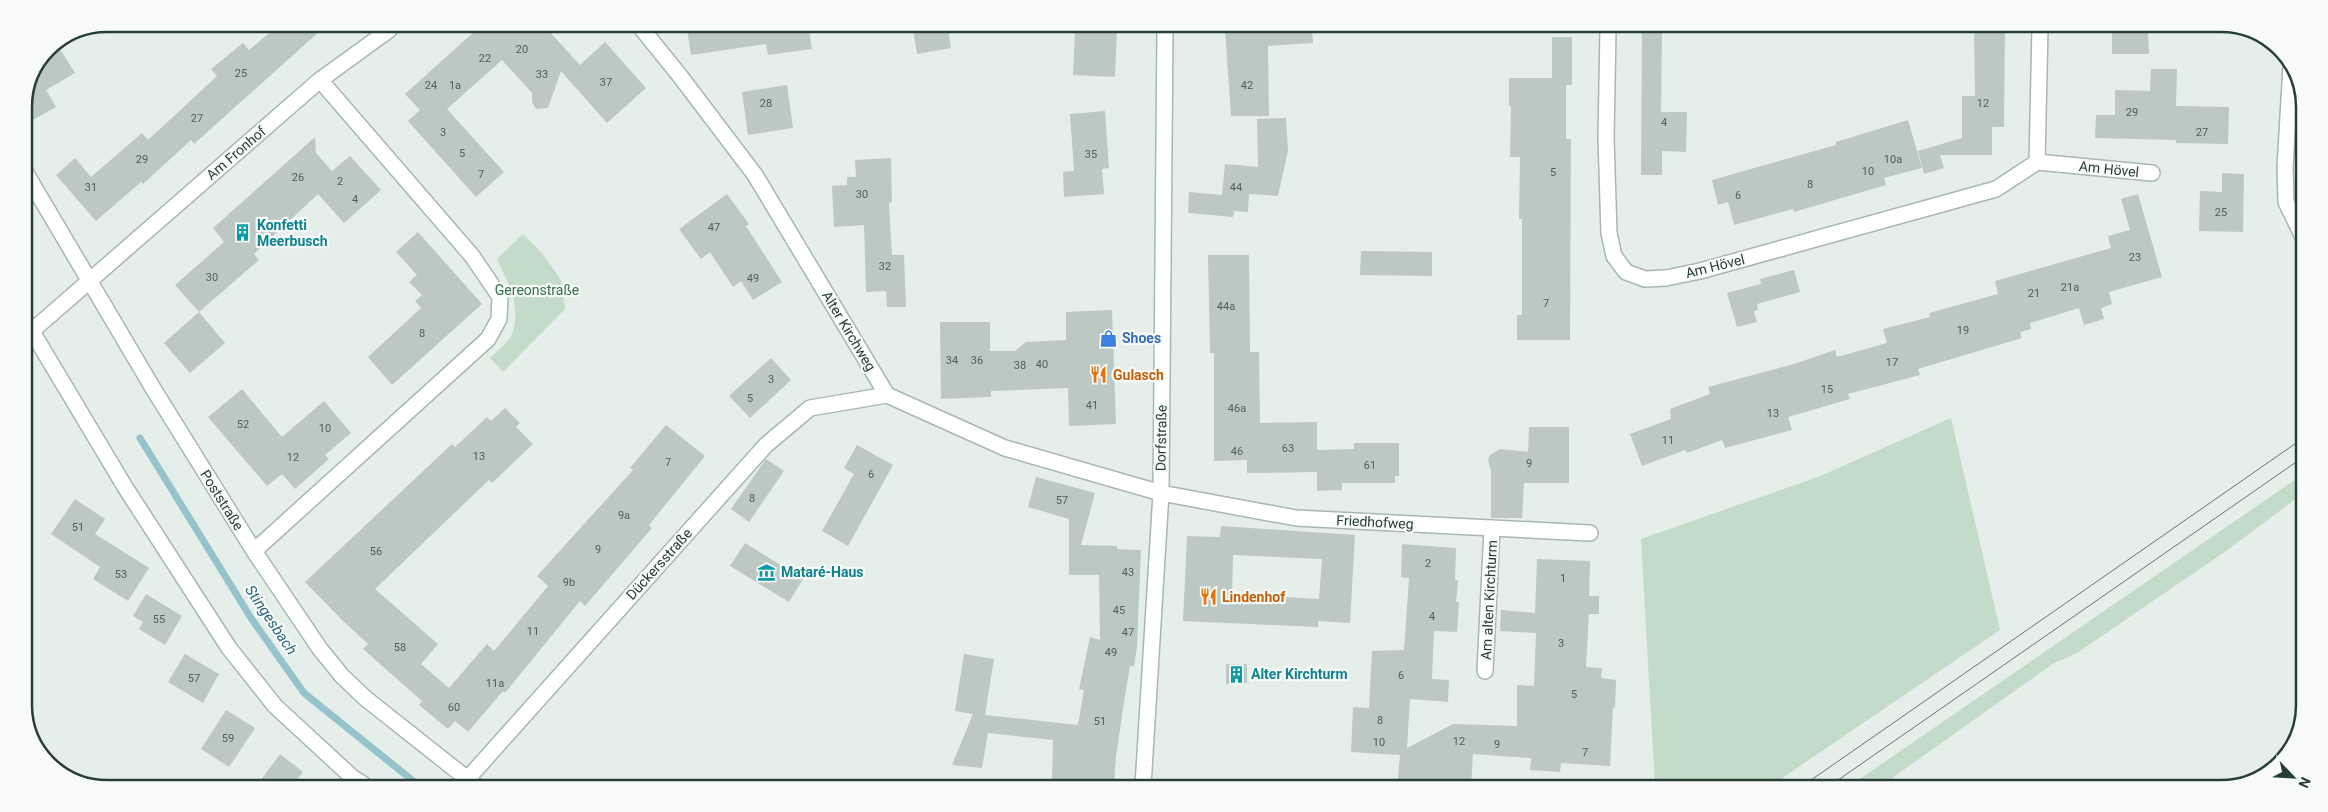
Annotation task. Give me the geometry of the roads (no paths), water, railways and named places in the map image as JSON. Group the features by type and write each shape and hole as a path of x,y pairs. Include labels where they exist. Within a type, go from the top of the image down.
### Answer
{"street":[{"name":"Am Fronhof","path":"32,331 320,80 386,32"},
{"name":"Alter Kirchweg","path":"644,32 680,76 755,176 887,395"},
{"name":"Dorfstraße","path":"1143,780 1161,493 1165,32"},
{"name":"Am Hövel","path":"1608,32 1606,138 1609,234 1614,256 1626,272 1645,279 1666,278 1700,271 1996,189 2037,162 2152,173"},
{"path":"2037,162 2040,32"},
{"path":"254,551 488,339 499,319 500,297 472,256 320,80"},
{"path":"2290,80 2285,167 2286,202 2295,221"},
{"name":"Poststraße","path":"32,184 88,282 254,551 320,649 342,676 365,698 464,780"},
{"path":"32,342 229,648 275,706 357,780"},
{"path":"887,395 1005,448 1161,493"},
{"name":"Dückersstraße","path":"471,780 766,445 810,408 887,395"},
{"name":"Friedhofweg","path":"1161,493 1296,518 1590,533"},
{"name":"Am alten Kirchturm","path":"1485,671 1492,528"}],"waterway":[{"name":"Stingesbach","path":"140,438 251,618 304,693 412,780"}],"tram line":[{"path":"1811,780 2296,443"},
{"path":"1838,780 2296,462"}],"place":[{"name":"Konfetti Meerbusch","path":"243,233"},
{"name":"Shoes","path":"1108,338"},
{"name":"Gulasch","path":"1099,375"},
{"name":"Mataré-Haus","path":"767,572"},
{"name":"Lindenhof","path":"1208,597"},
{"name":"Alter Kirchturm","path":"1237,674"}],"park label":[{"name":"Gereonstraße","path":"537,290"}]}
